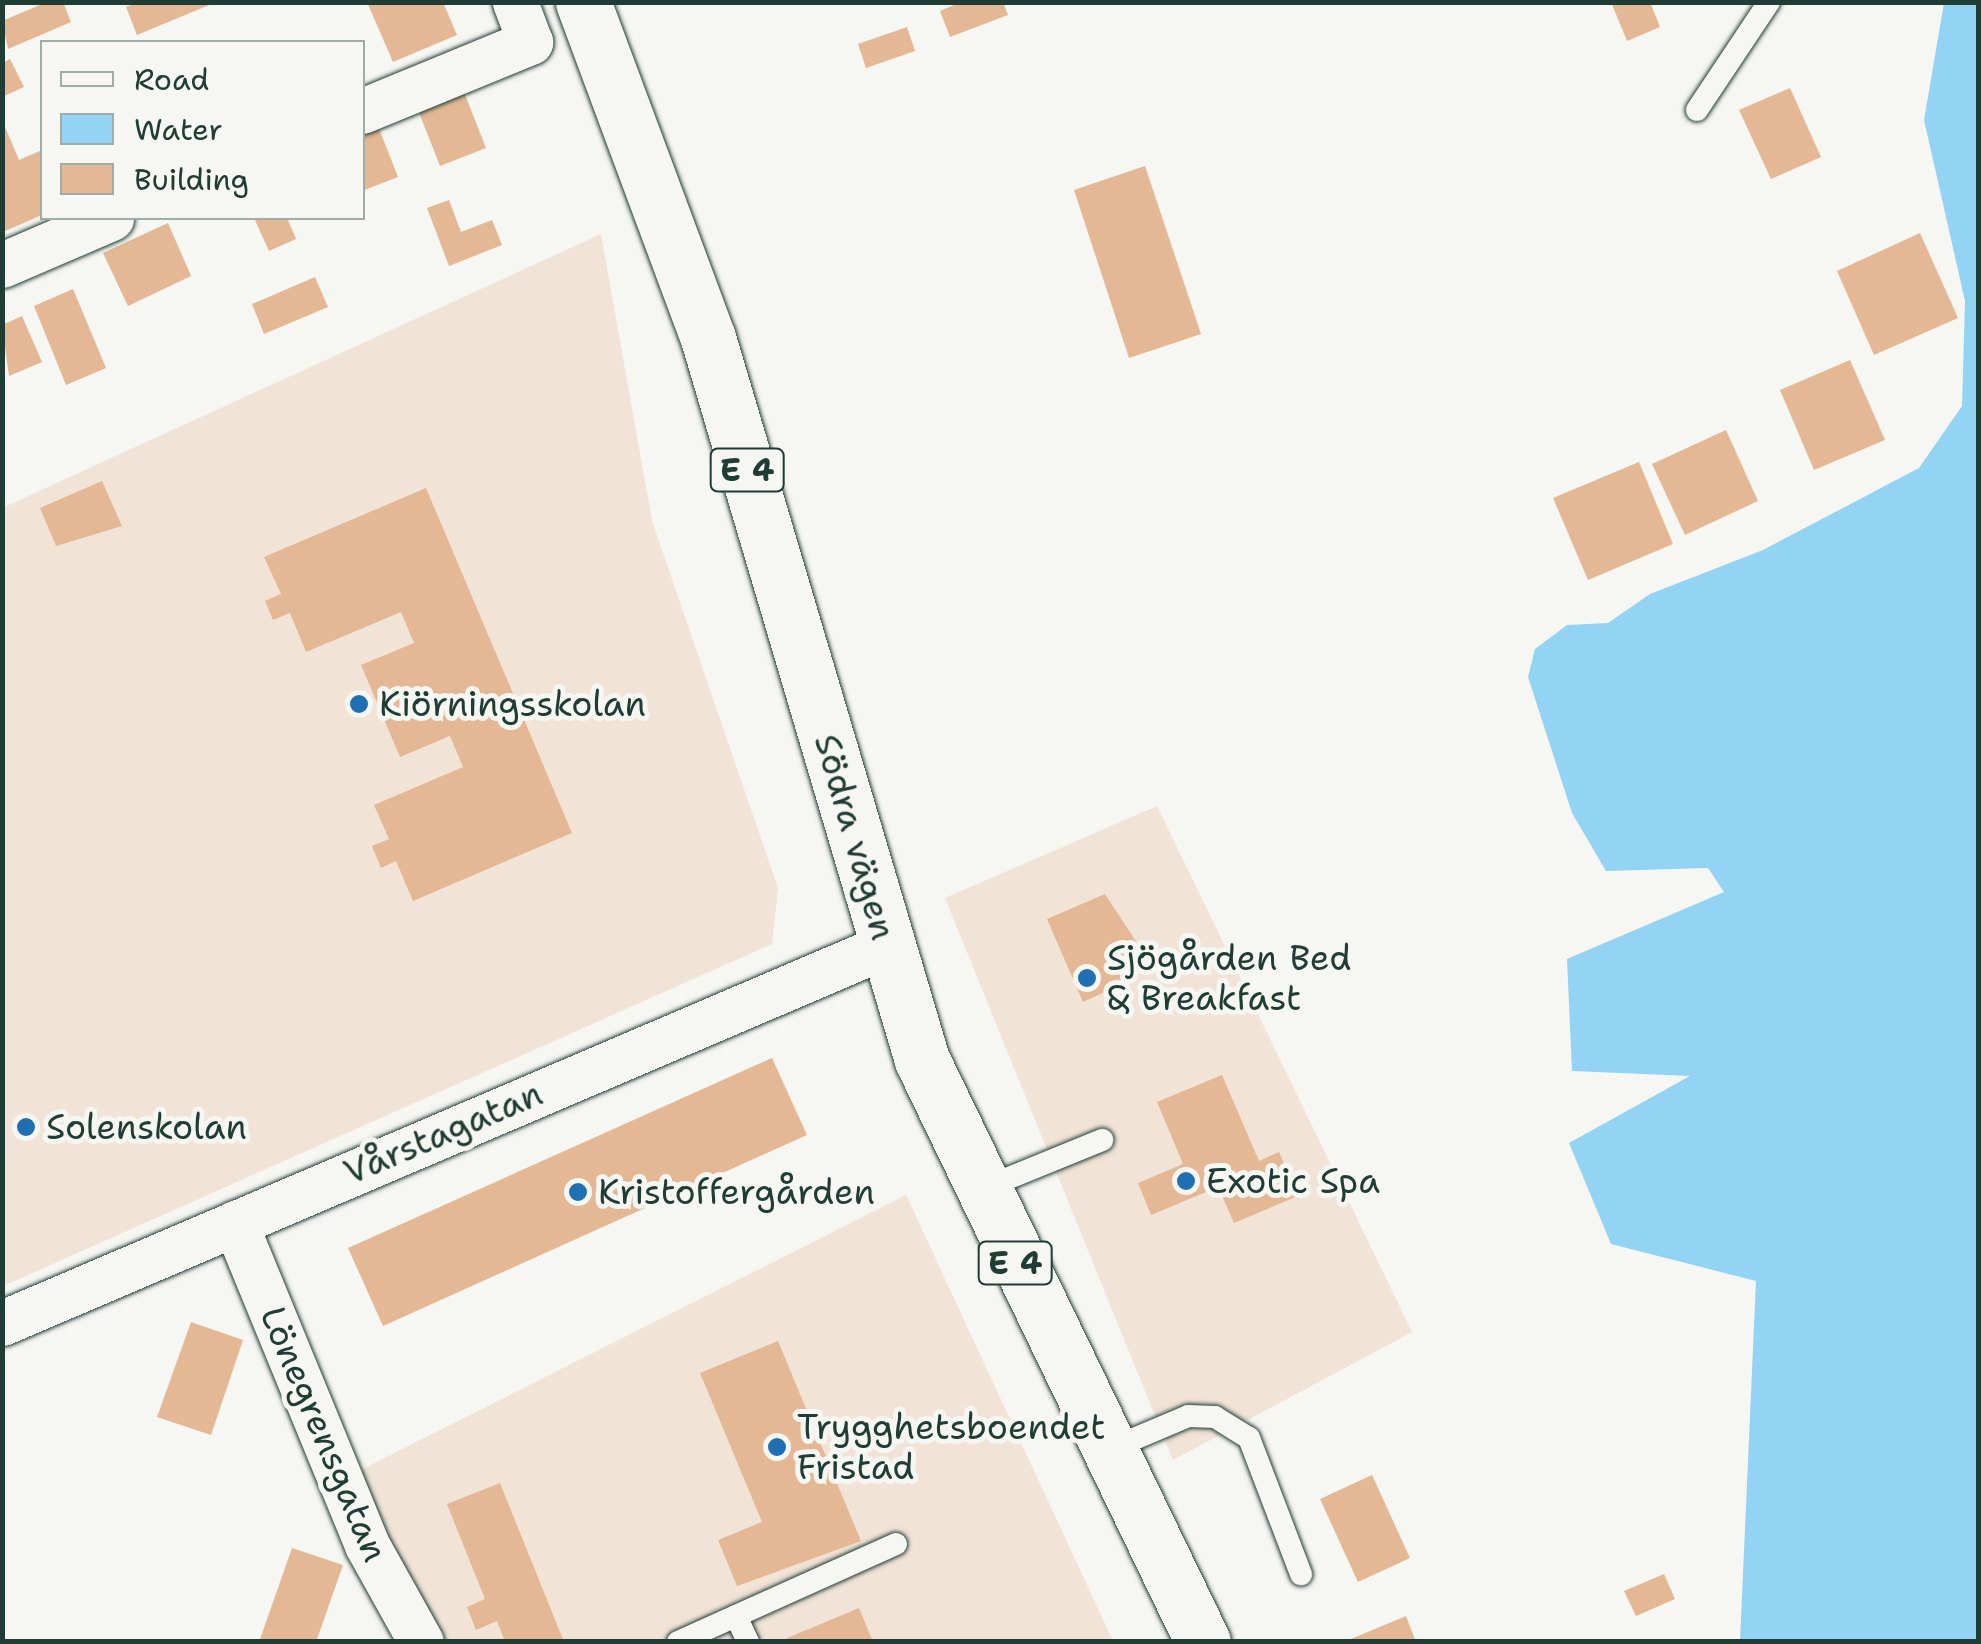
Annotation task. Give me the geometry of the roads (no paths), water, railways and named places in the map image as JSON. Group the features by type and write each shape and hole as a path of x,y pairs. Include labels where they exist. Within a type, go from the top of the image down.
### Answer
{"highway":[{"name":"Södra vägen","path":"583,2 708,338 885,946 978,1190 1203,1642"}],"street":[{"path":"365,110 530,42 514,2"},
{"path":"2,265 106,220"},
{"name":"Vårstagatan","path":"2,1323 885,946"},
{"name":"Lönegrensgatan","path":"235,1222 367,1545 420,1642"}],"lane":[{"path":"1697,110 1769,2"},
{"path":"978,1190 1102,1140"},
{"path":"1108,1450 1188,1416 1214,1417 1249,1438 1301,1574"},
{"path":"678,1642 896,1544"},
{"path":"736,1616 748,1642"}],"water":[{"path":"1944,3 1978,3 1978,1641 1740,1641 1756,1281 1611,1244 1569,1143 1690,1076 1572,1071 1567,959 1724,892 1708,868 1606,871 1572,813 1528,677 1535,649 1567,625 1608,623 1650,594 1763,550 1919,468 1962,406 1965,301 1924,120"}],"place":[{"name":"Kiörningsskolan","path":"359,704"},
{"name":"Sjögården Bed & Breakfast","path":"1087,978"},
{"name":"Solenskolan","path":"26,1127"},
{"name":"Exotic Spa","path":"1186,1181"},
{"name":"Kristoffergården","path":"578,1192"},
{"name":"Trygghetsboendet Fristad","path":"777,1447"}]}
